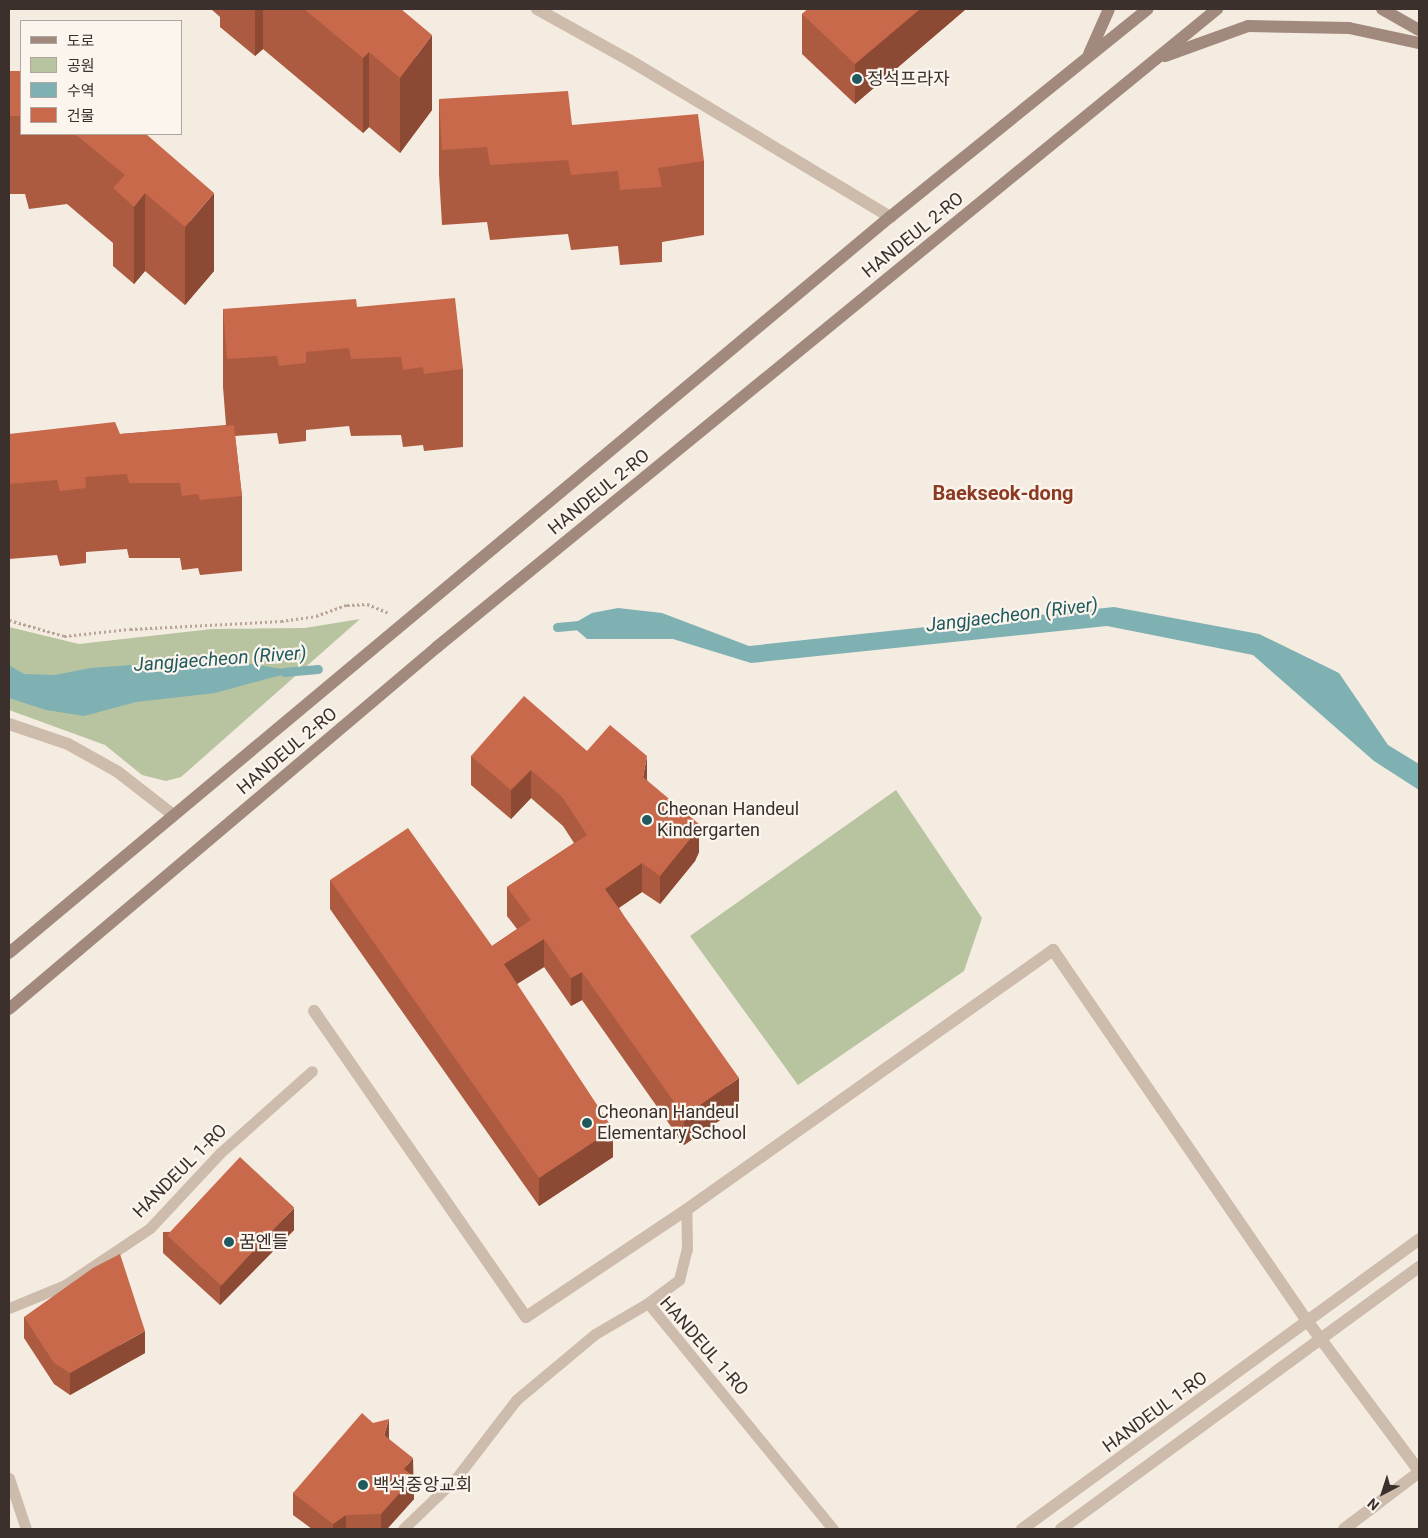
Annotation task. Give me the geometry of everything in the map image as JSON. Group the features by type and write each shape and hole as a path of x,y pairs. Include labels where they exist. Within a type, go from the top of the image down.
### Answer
{"street":[{"name":"HANDEUL 2-RO","path":"537,9 629,60 890,217"},
{"path":"1087,58 1109,9"},
{"name":"HANDEUL 2-RO","path":"9,953 172,814 890,217 1148,9"},
{"name":"HANDEUL 2-RO","path":"9,1009 437,647 1217,9"},
{"path":"1382,9 1419,30"},
{"path":"1155,59 1248,26 1349,28 1419,43"},
{"path":"9,724 68,744 118,772 172,814"},
{"path":"314,1010 526,1317 686,1210 1053,950 1308,1322 1419,1472 1344,1529"},
{"name":"HANDEUL 1-RO","path":"1022,1529 1308,1322 1419,1239"},
{"path":"1061,1529 1322,1340 1419,1267"}],"lane":[{"name":"HANDEUL 1-RO","path":"9,1308 65,1285 150,1228 220,1154 312,1071"},
{"path":"648,1303 679,1280 687,1249 686,1210"},
{"name":"HANDEUL 1-RO","path":"402,1529 457,1477 516,1400 595,1334 648,1303 833,1529"},
{"path":"9,1478 26,1529"}],"path":[{"path":"9,620 64,636 130,629 282,621 316,616 347,605 366,604 406,619"}],"green space":[{"path":"360,619 181,777 166,781 142,775 105,745 9,710 9,627 79,644 212,629 305,628"},
{"path":"896,790 982,918 964,971 798,1085 690,936"}],"water":[{"path":"1114,607 1259,634 1339,673 1388,745 1419,764 1419,790 1374,761 1253,655 1107,626 751,663 673,639 587,639 571,625 592,613 618,608 662,613 749,646"},
{"path":"218,659 296,671 215,693 136,702 84,716 46,710 9,698 9,665 24,674 55,675 90,668"}],"building":[{"path":"304,9 401,9 432,35 400,78 369,52 363,58"},
{"path":"808,9 920,9 855,64 802,14"},
{"path":"9,71 20,71 20,116 9,116"},
{"path":"568,91 572,125 698,114 704,161 658,168 662,187 620,190 618,171 571,175 568,160 490,165 487,147 442,150 439,99"},
{"path":"76,135 147,135 214,193 185,227 145,193 134,207 113,188 125,175"},
{"path":"455,298 463,369 424,374 423,367 403,370 401,357 351,359 349,348 306,352 306,363 279,366 277,356 227,359 223,309 356,299 357,307"},
{"path":"115,422 120,434 234,425 242,496 200,500 198,494 182,496 180,483 129,483 127,474 85,477 86,488 60,491 57,480 9,484 9,434"},
{"path":"524,696 587,751 610,725 647,756 643,777 699,824 695,833 660,876 642,863 605,889 739,1078 684,1116 582,972 571,978 544,939 504,964 613,1129 539,1178 330,880 408,828 492,946 531,920 507,887 587,835 563,798 531,770 511,790 471,756"},
{"name":"꿈엔들","path":"240,1157 294,1207 221,1286 167,1235"},
{"path":"120,1254 145,1331 70,1373 54,1363 24,1317 93,1268"},
{"name":"백석중앙교회","path":"362,1413 373,1423 389,1419 384,1435 413,1458 404,1469 414,1477 381,1514 346,1515 333,1524 293,1493"}],"waterway":[{"name":"Jangjaecheon (River)","path":"557,627 582,625"},
{"name":"Jangjaecheon (River)","path":"284,672 318,669"}],"place":[{"name":"정석프라자","path":"857,79"},
{"name":"Cheonan Handeul Kindergarten","path":"647,820"},
{"name":"Cheonan Handeul Elementary School","path":"587,1123"},
{"name":"꿈엔들","path":"229,1242"},
{"name":"백석중앙교회","path":"363,1485"}],"district":[{"name":"Baekseok-dong","path":"1003,493"}]}
